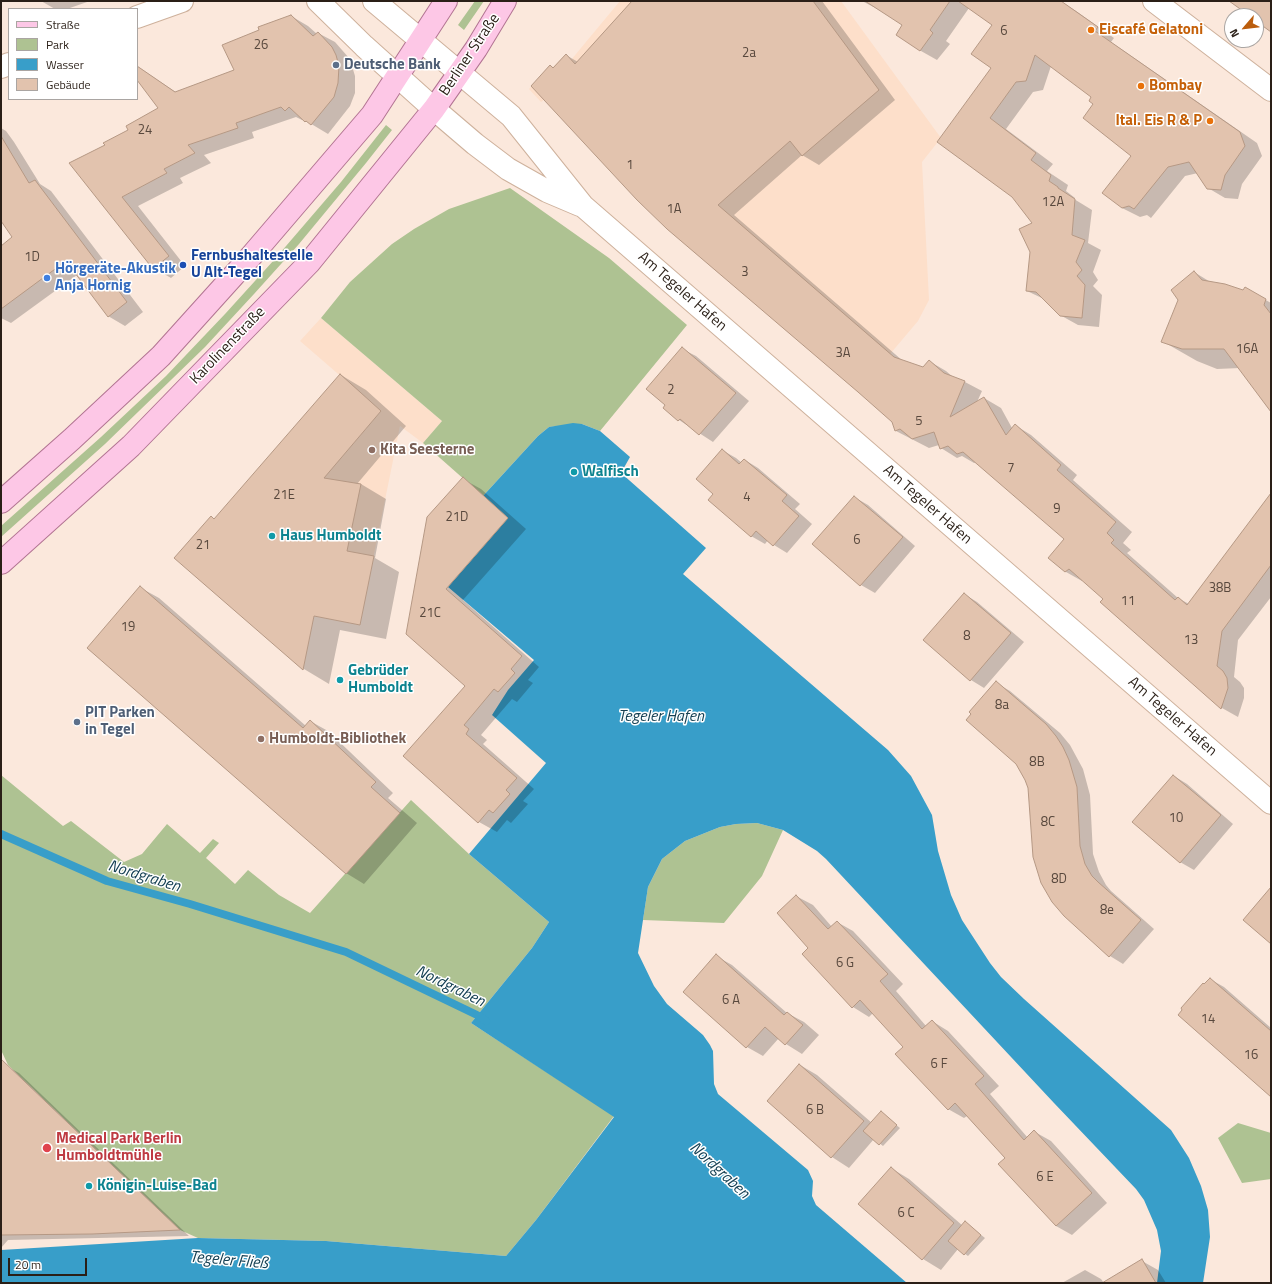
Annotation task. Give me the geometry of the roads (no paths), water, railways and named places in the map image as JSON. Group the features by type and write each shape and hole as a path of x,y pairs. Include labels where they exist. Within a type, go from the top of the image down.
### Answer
{"main road":[{"path":"1,502 72,439 161,356 254,254 372,116 446,1"},
{"name":"Berliner Straße","path":"434,109 460,73 505,1"},
{"name":"Karolinenstraße","path":"1,563 131,446 309,263 434,109"}],"street":[{"path":"138,17 182,1"},
{"name":"Am Tegeler Hafen","path":"318,1 364,46 475,144 508,169 547,191 583,206"},
{"name":"Am Tegeler Hafen","path":"374,1 511,116 583,206 1271,803"},
{"path":"1154,1 1271,90"}],"water":[{"name":"Tegeler Hafen","path":"573,423 582,424 600,431 630,457 621,473 706,548 683,574 888,750 911,776 932,815 938,851 951,895 962,920 1001,977 1171,1130 1189,1158 1201,1186 1208,1210 1210,1237 1203,1283 1157,1283 1161,1251 1157,1230 1144,1200 1136,1189 826,859 817,851 783,830 757,823 736,824 720,827 685,841 662,859 648,887 638,953 654,986 667,1004 703,1035 710,1045 713,1051 714,1084 718,1094 808,1170 813,1181 812,1196 816,1205 907,1283 1,1283 1,1250 198,1238 326,1241 506,1256 536,1220 614,1117 471,1023 532,948 549,922 469,854 546,763 492,715 508,690 534,660 448,587 508,518 483,496 538,436 549,427"}],"waterway":[{"name":"Nordgraben","path":"1,834 107,881 190,904 346,952 477,1015 486,1021"}],"place":[{"name":"Eiscafé Gelatoni","path":"1091,30"},
{"name":"Deutsche Bank","path":"336,65"},
{"name":"Bombay","path":"1141,86"},
{"name":"Ital. Eis R & P","path":"1210,121"},
{"name":"Fernbushaltestelle U Alt-Tegel","path":"183,265"},
{"name":"Hörgeräte-Akustik Anja Hornig","path":"47,278"},
{"name":"Kita Seesterne","path":"372,450"},
{"name":"Walfisch","path":"574,472"},
{"name":"Haus Humboldt","path":"272,536"},
{"name":"Gebrüder Humboldt","path":"340,680"},
{"name":"PIT Parken in Tegel","path":"77,722"},
{"name":"Humboldt-Bibliothek","path":"261,739"},
{"name":"Medical Park Berlin Humboldtmühle","path":"47,1148"},
{"name":"Königin-Luise-Bad","path":"89,1186"}],"water label":[{"name":"Tegeler Fließ","path":"229,1261"}]}
